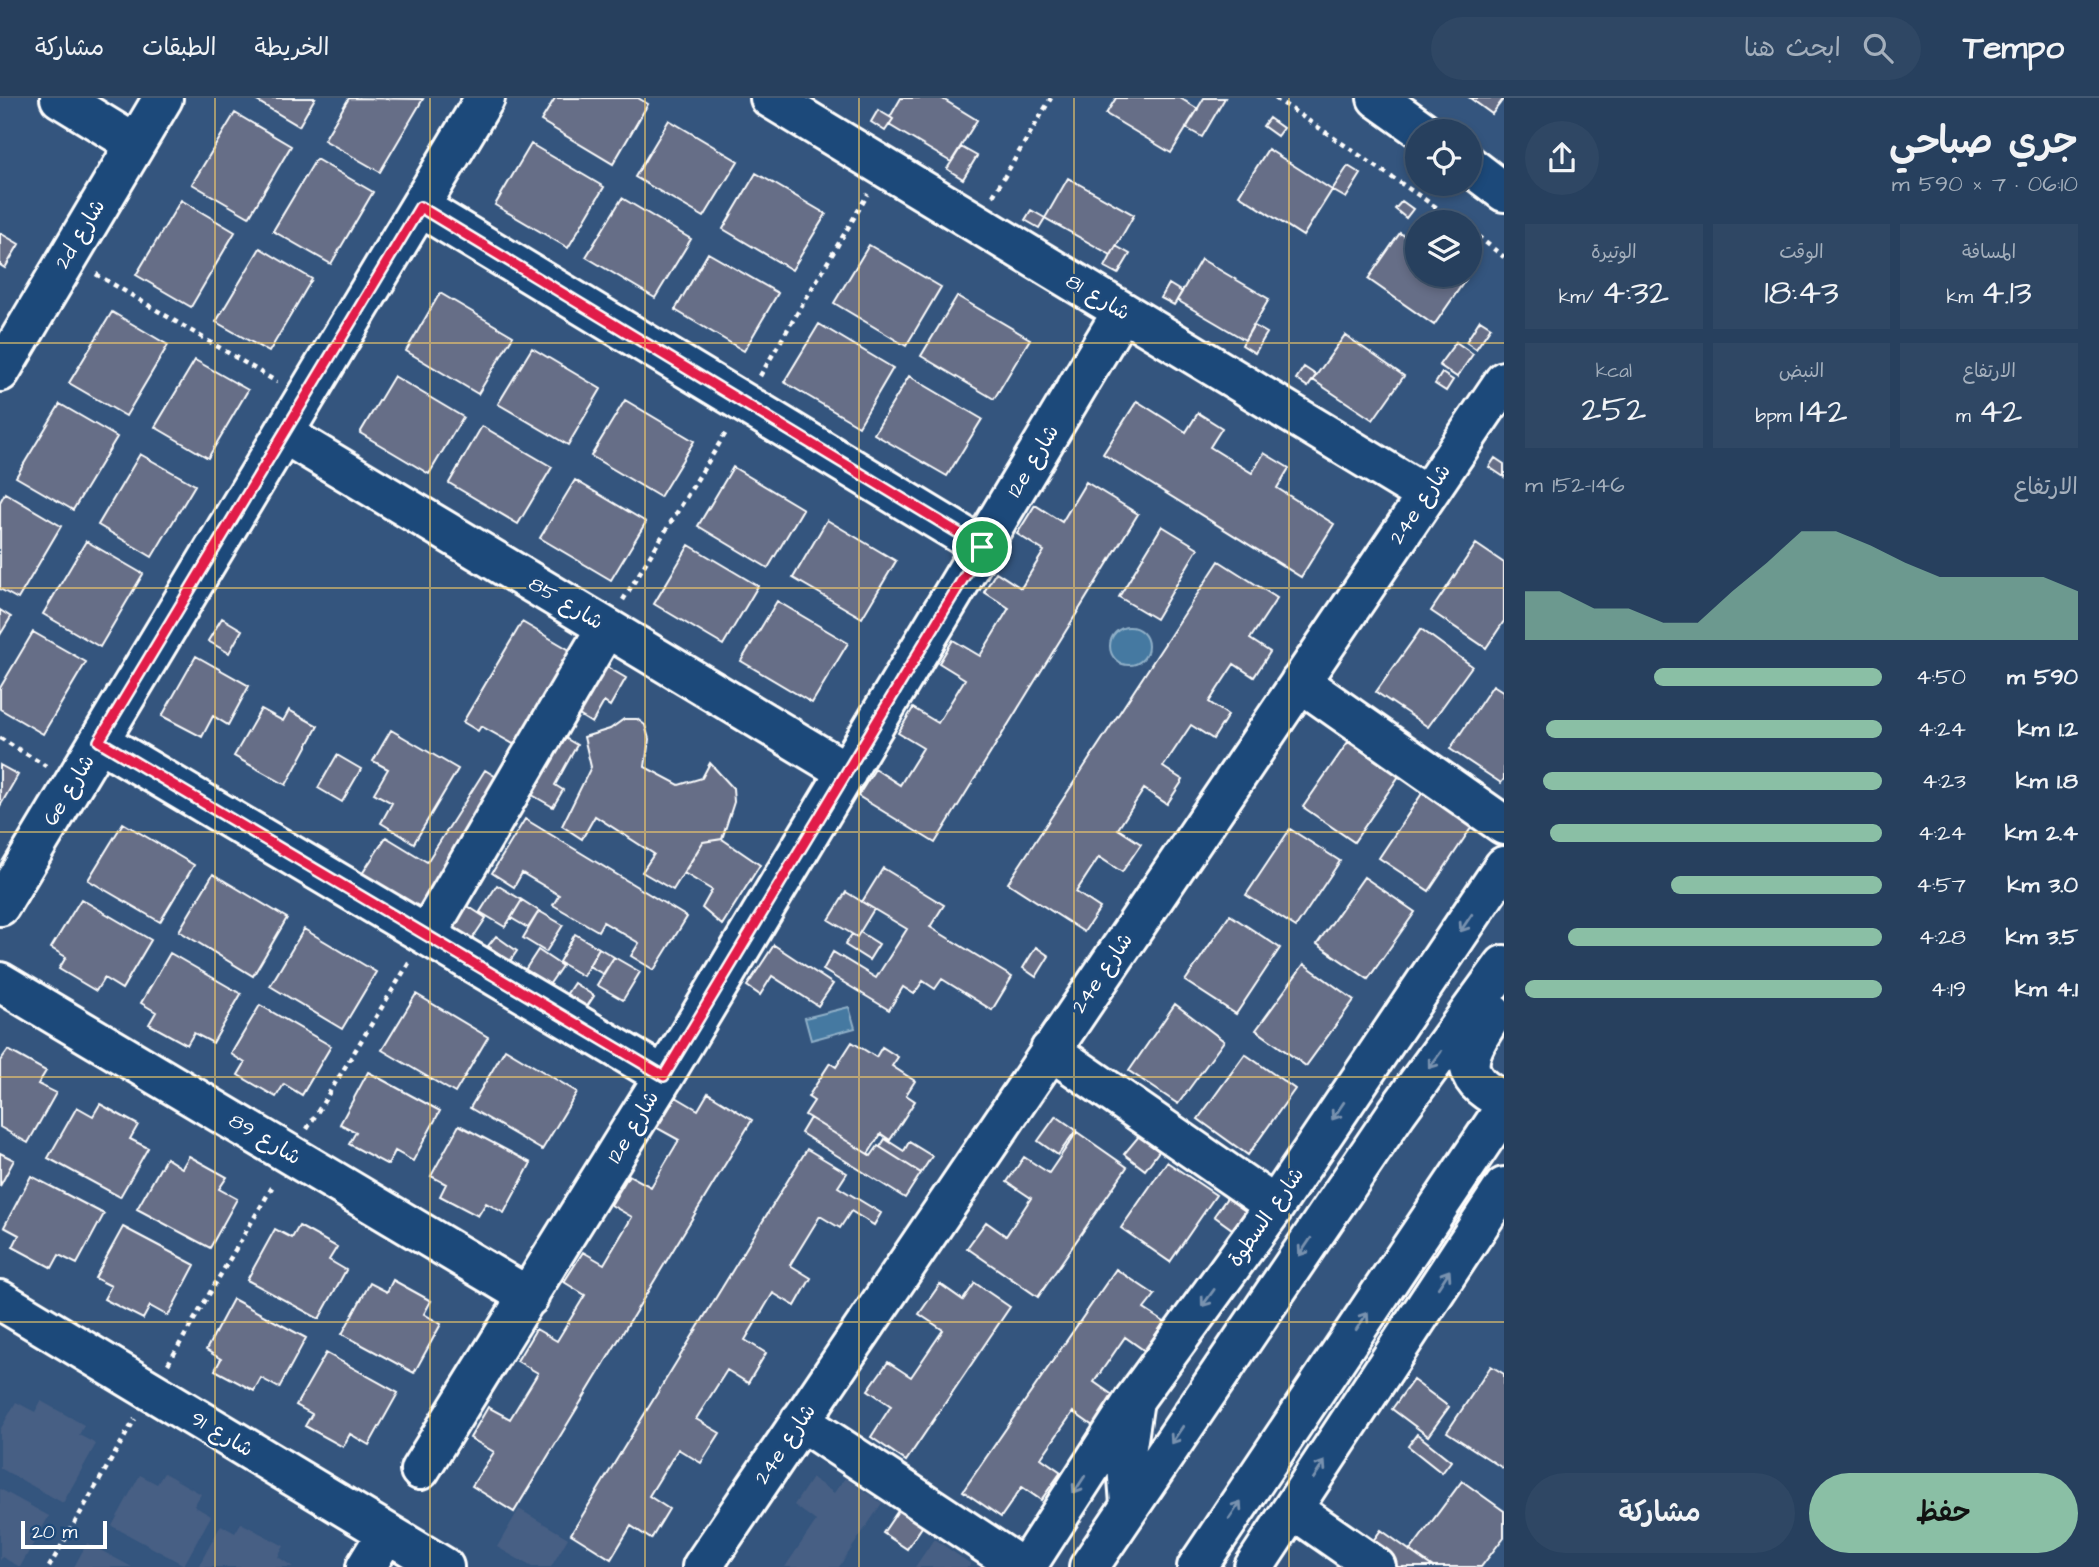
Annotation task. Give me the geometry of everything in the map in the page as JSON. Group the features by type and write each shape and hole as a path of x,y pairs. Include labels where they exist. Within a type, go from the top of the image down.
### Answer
{"street":[{"path":"60,98 135,144"},
{"name":"2d شارع","path":"0,372 163,98"},
{"name":"6e شارع","path":"0,906 485,98"},
{"name":"شارع 81","path":"770,98 1426,495"},
{"path":"1377,98 1406,119"},
{"path":"1482,175 1504,192"},
{"path":"420,207 982,547"},
{"name":"12e شارع","path":"420,1470 664,1076 1122,312"},
{"name":"24e شارع","path":"702,1567 1504,382"},
{"name":"شارع 85","path":"284,434 847,772"},
{"path":"427,934 606,628"},
{"path":"1300,682 1504,825"},
{"path":"99,741 664,1076"},
{"name":"شارع السطوة","path":"1023,1567 1134,1400 1275,1206 1504,866"},
{"path":"1088,1567 1397,1112 1504,965"},
{"name":"شارع 89","path":"0,982 529,1297"},
{"path":"1504,998 1476,1041 1469,1062 1475,1082 1483,1091 1504,1101"},
{"path":"1050,1050 1275,1206"},
{"path":"1197,1567 1504,1110"},
{"path":"1254,1567 1504,1187"},
{"name":"شارع 91","path":"0,1300 444,1567"},
{"path":"1130,1504 1126,1452 1134,1400"},
{"path":"800,1421 1023,1567"},
{"path":"1293,1510 1377,1567"},
{"path":"366,1567 386,1534"}],"path":[{"path":"976,224 1051,98"},
{"path":"1275,98 1440,210"},
{"path":"1482,240 1504,257"},
{"path":"67,256 305,399"},
{"path":"0,738 74,783"},
{"path":"50,1567 291,1155 427,934"}],"shaded area":[{"path":"1129,627 1143,632 1148,646 1143,660 1129,665 1115,660 1110,646 1115,632"},
{"path":"849,1007 855,1028 811,1040 805,1018"},
{"path":"41,1401 84,1425 79,1435 96,1444 63,1503 0,1468 0,1430 16,1402 35,1412"},
{"path":"164,1473 201,1494 194,1506 211,1516 184,1565 112,1526 140,1475 157,1484"},
{"path":"812,1478 834,1493 845,1478 882,1503 839,1567 785,1567 816,1521 794,1505"},
{"path":"0,1489 49,1516 20,1567 2,1557 0,1561"},
{"path":"519,1509 568,1538 551,1567 532,1567 497,1547"},
{"path":"241,1523 284,1546 278,1557 293,1567 198,1567 221,1525 235,1533"},
{"path":"934,1539 971,1564 969,1567 915,1567"},
{"path":"87,1543 132,1567 74,1567"}],"building":[{"path":"252,98 315,98 299,126"},
{"path":"349,98 423,99 380,172 324,140"},
{"path":"555,98 638,98 648,104 613,164 541,121"},
{"path":"901,98 941,98 977,120 951,162 889,125 893,119 890,117"},
{"path":"1116,98 1180,98 1198,109 1171,153 1106,114"},
{"path":"1204,98 1225,98 1202,137 1186,128"},
{"path":"1470,98 1504,98 1492,114"},
{"path":"878,110 893,119 885,131 871,122"},
{"path":"235,113 291,146 249,217 192,184"},
{"path":"1269,118 1283,128 1277,136 1263,126"},
{"path":"669,120 738,161 704,217 635,177"},
{"path":"531,144 604,187 568,248 495,205"},
{"path":"961,147 977,156 963,179 947,169"},
{"path":"1268,149 1332,190 1303,236 1239,195"},
{"path":"316,159 373,192 331,264 273,231"},
{"path":"1348,166 1361,174 1346,198 1332,190"},
{"path":"756,173 826,214 792,270 723,229"},
{"path":"1068,178 1134,215 1111,255 1045,218"},
{"path":"622,198 691,239 655,298 586,257"},
{"path":"181,200 235,232 191,307 136,275"},
{"path":"1402,201 1413,209 1405,210 1405,217 1395,209"},
{"path":"1031,210 1045,218 1039,228 1025,220"},
{"path":"0,233 19,244 5,268 0,265"},
{"path":"1400,233 1405,236 1405,287 1460,287 1434,325 1368,279"},
{"path":"869,245 941,287 906,346 834,303"},
{"path":"1116,246 1130,254 1118,274 1105,267"},
{"path":"260,248 312,279 269,352 216,322"},
{"path":"708,253 778,293 744,351 675,310"},
{"path":"1201,259 1269,299 1245,340 1177,300"},
{"path":"1169,284 1182,292 1174,305 1161,298"},
{"path":"440,293 513,336 478,394 406,351"},
{"path":"957,296 1030,339 994,399 921,356"},
{"path":"112,312 168,345 126,416 69,383"},
{"path":"1480,320 1491,327 1476,349 1466,342"},
{"path":"819,324 893,368 859,426 784,382"},
{"path":"1253,325 1267,333 1255,353 1242,345"},
{"path":"1345,335 1404,376 1373,420 1313,380"},
{"path":"1456,342 1473,354 1457,377 1439,365"},
{"path":"532,348 601,389 568,445 498,404"},
{"path":"195,360 248,390 208,458 155,427"},
{"path":"1304,367 1316,375 1308,387 1296,379"},
{"path":"1442,373 1453,380 1446,391 1435,384"},
{"path":"394,376 463,417 429,474 360,433"},
{"path":"909,376 982,419 947,476 874,434"},
{"path":"625,400 694,441 660,497 591,456"},
{"path":"1137,401 1186,432 1198,413 1222,428 1210,447 1252,473 1264,453 1289,468 1277,488 1334,524 1301,577 1103,454"},
{"path":"60,404 117,437 73,510 16,477"},
{"path":"482,426 552,467 518,524 449,483"},
{"path":"140,454 195,485 152,557 98,525"},
{"path":"1495,458 1504,464 1504,477 1489,467"},
{"path":"733,467 803,509 768,568 698,526"},
{"path":"575,480 646,522 611,580 540,538"},
{"path":"1086,482 1138,514 935,843 858,796 875,769 900,785 923,748 898,733 913,708 938,723 965,679 939,663 953,640 980,656 1009,608 984,592 996,572 1021,588 1044,551 1017,534 1035,505 1062,522"},
{"path":"5,493 61,526 18,599 0,589 0,502"},
{"path":"827,520 896,561 862,618 793,578"},
{"path":"1162,526 1198,548 1156,619 1119,597"},
{"path":"86,541 143,574 100,647 43,614"},
{"path":"1476,544 1504,563 1504,621 1486,648 1431,611"},
{"path":"689,545 758,586 723,645 654,604"},
{"path":"1219,561 1277,598 1250,639 1270,652 1254,677 1234,664 1209,702 1228,715 1213,739 1191,725 1163,767 1183,780 1167,804 1144,789 1118,829 1141,844 1122,872 1099,857 1076,892 1100,908 1084,932 1008,883"},
{"path":"777,601 848,643 812,703 741,661"},
{"path":"0,610 11,617 0,635"},
{"path":"222,618 242,630 229,653 208,641"},
{"path":"522,622 580,656 524,750 481,726 478,731 463,722"},
{"path":"1421,629 1472,666 1428,727 1376,692"},
{"path":"33,632 86,662 43,734 0,709 0,688"},
{"path":"196,656 249,686 228,725 213,716 202,737 162,716"},
{"path":"602,664 626,678 610,706 604,702 592,723 574,712"},
{"path":"1493,685 1504,692 1504,779 1501,783 1450,749"},
{"path":"261,709 283,721 289,710 318,726 286,785 234,756"},
{"path":"624,719 637,719 645,725 649,739 645,767 679,785 702,778 710,763 733,788 734,802 722,839 703,842 673,890 642,872 654,854 595,816 582,839 562,826 591,767 584,737 610,729"},
{"path":"391,730 458,769 414,843 381,823 392,803 374,793 388,769 373,761"},
{"path":"560,735 577,745 555,785 563,790 553,807 527,792"},
{"path":"1348,742 1399,776 1354,842 1303,807"},
{"path":"337,755 361,769 342,802 318,788"},
{"path":"0,765 18,775 0,806"},
{"path":"485,770 506,783 424,913 362,874 386,837 427,862"},
{"path":"1423,792 1473,825 1429,891 1379,858"},
{"path":"525,819 687,917 654,970 631,956 639,943 603,922 598,931 553,905 559,895 522,873 514,887 492,873"},
{"path":"123,823 194,865 160,922 88,880"},
{"path":"1290,829 1340,861 1296,927 1246,895"},
{"path":"722,839 760,865 722,925 702,908 712,890 684,873 703,842"},
{"path":"883,868 944,905 930,927 1012,977 992,1010 942,979 935,989 923,981 914,994 903,987 889,1010 823,970 833,952 876,978 907,929 862,902"},
{"path":"213,874 287,918 253,976 179,931"},
{"path":"1364,877 1415,912 1368,979 1317,944"},
{"path":"497,885 522,900 505,927 480,912"},
{"path":"846,892 874,909 857,937 829,920"},
{"path":"81,899 151,940 122,989 104,978 96,991 59,969 66,957 51,948"},
{"path":"522,900 539,911 528,928 511,918"},
{"path":"460,901 486,918 472,939 446,923"},
{"path":"539,911 563,925 546,952 523,938"},
{"path":"1230,915 1280,948 1236,1014 1185,981"},
{"path":"304,929 376,972 342,1029 270,986"},
{"path":"860,932 879,944 869,960 845,945 852,934 857,937"},
{"path":"575,934 599,948 583,976 559,962"},
{"path":"496,936 517,951 510,961 488,946"},
{"path":"774,945 833,984 818,1006 772,976 760,995 747,986"},
{"path":"1036,947 1049,956 1036,977 1023,968"},
{"path":"599,948 614,957 603,974 589,966"},
{"path":"538,950 562,966 549,985 525,970"},
{"path":"170,953 241,994 213,1043 194,1033 187,1045 149,1024 156,1012 141,1003"},
{"path":"614,957 640,972 623,1000 597,985"},
{"path":"1304,964 1354,1000 1306,1066 1256,1030"},
{"path":"574,983 594,996 586,1008 566,995"},
{"path":"416,994 488,1037 455,1093 382,1050"},
{"path":"1175,1004 1224,1041 1178,1104 1129,1071"},
{"path":"260,1005 331,1046 302,1095 284,1084 276,1097 238,1075 245,1063 231,1054"},
{"path":"852,1042 876,1057 882,1047 898,1057 892,1066 915,1081 906,1095 915,1101 890,1140 881,1134 868,1154 805,1115 814,1101 808,1097 830,1063 836,1067"},
{"path":"505,1049 577,1092 542,1150 470,1108"},
{"path":"8,1050 46,1071 38,1084 56,1093 28,1143 0,1127 0,1061"},
{"path":"1245,1054 1295,1089 1248,1155 1198,1119"},
{"path":"368,1072 440,1111 413,1161 395,1151 388,1165 349,1144 356,1132 340,1124"},
{"path":"708,1093 752,1120 514,1512 472,1486 494,1452 470,1438 488,1407 510,1419 538,1373 517,1361 536,1329 557,1341 585,1295 564,1282 583,1252 604,1264 632,1217 611,1205 629,1175 651,1187 679,1140 657,1128 676,1097 698,1110"},
{"path":"100,1104 138,1125 130,1139 148,1148 120,1197 48,1158 77,1107 93,1116"},
{"path":"1056,1116 1076,1130 1058,1155 1038,1141"},
{"path":"810,1118 871,1156 878,1146 921,1173 905,1198 801,1133"},
{"path":"459,1125 531,1163 504,1213 486,1203 478,1216 440,1196 446,1184 431,1176"},
{"path":"1077,1132 1127,1167 1038,1297 967,1248 986,1222 1006,1236 1031,1198 1007,1182 1024,1157 1049,1173"},
{"path":"1139,1136 1159,1151 1145,1170 1124,1154"},
{"path":"885,1139 904,1151 909,1142 932,1156 921,1173 880,1147"},
{"path":"807,1149 847,1173 838,1187 881,1213 874,1225 851,1211 840,1228 820,1216 790,1265 811,1278 795,1306 773,1293 745,1340 766,1353 748,1383 727,1370 696,1419 720,1433 701,1463 678,1449 649,1496 669,1509 651,1539 631,1526 611,1559 571,1534"},
{"path":"0,1153 14,1160 0,1186"},
{"path":"189,1156 227,1177 219,1189 237,1199 210,1248 137,1209 166,1158 182,1168"},
{"path":"1167,1162 1216,1195 1170,1262 1121,1228"},
{"path":"31,1176 104,1214 77,1264 59,1255 52,1268 13,1247 19,1235 4,1227"},
{"path":"1229,1195 1248,1208 1232,1229 1214,1216"},
{"path":"299,1226 337,1247 329,1260 346,1270 319,1319 247,1280 275,1229 292,1238"},
{"path":"123,1227 195,1265 168,1316 150,1306 143,1319 104,1299 111,1286 95,1278"},
{"path":"1116,1269 1155,1295 1144,1309 1164,1322 1145,1351 1125,1337 1094,1382 1114,1396 1093,1426 1073,1412 1041,1458 1061,1472 1041,1500 1022,1487 1001,1517 963,1491"},
{"path":"393,1280 431,1301 424,1314 441,1324 414,1373 342,1334 370,1283 387,1292"},
{"path":"975,1283 1010,1307 906,1461 871,1437 891,1406 868,1390 888,1362 911,1377 943,1330 919,1314 940,1284 963,1300"},
{"path":"233,1299 306,1338 279,1388 261,1378 254,1391 215,1370 221,1359 206,1350"},
{"path":"326,1353 398,1393 369,1445 350,1434 343,1447 305,1426 312,1414 296,1405"},
{"path":"1491,1366 1504,1374 1504,1469 1447,1432"},
{"path":"1413,1380 1449,1407 1428,1436 1392,1409"},
{"path":"1417,1434 1451,1461 1442,1473 1408,1446"},
{"path":"1462,1481 1504,1511 1504,1537 1481,1567 1433,1567 1410,1551"},
{"path":"900,1508 924,1524 907,1549 883,1533"},
{"path":"1381,1530 1433,1567 1392,1567 1367,1549"}],"route":[{"path":"420,207 982,547 664,1076 99,741 420,207"}]}
